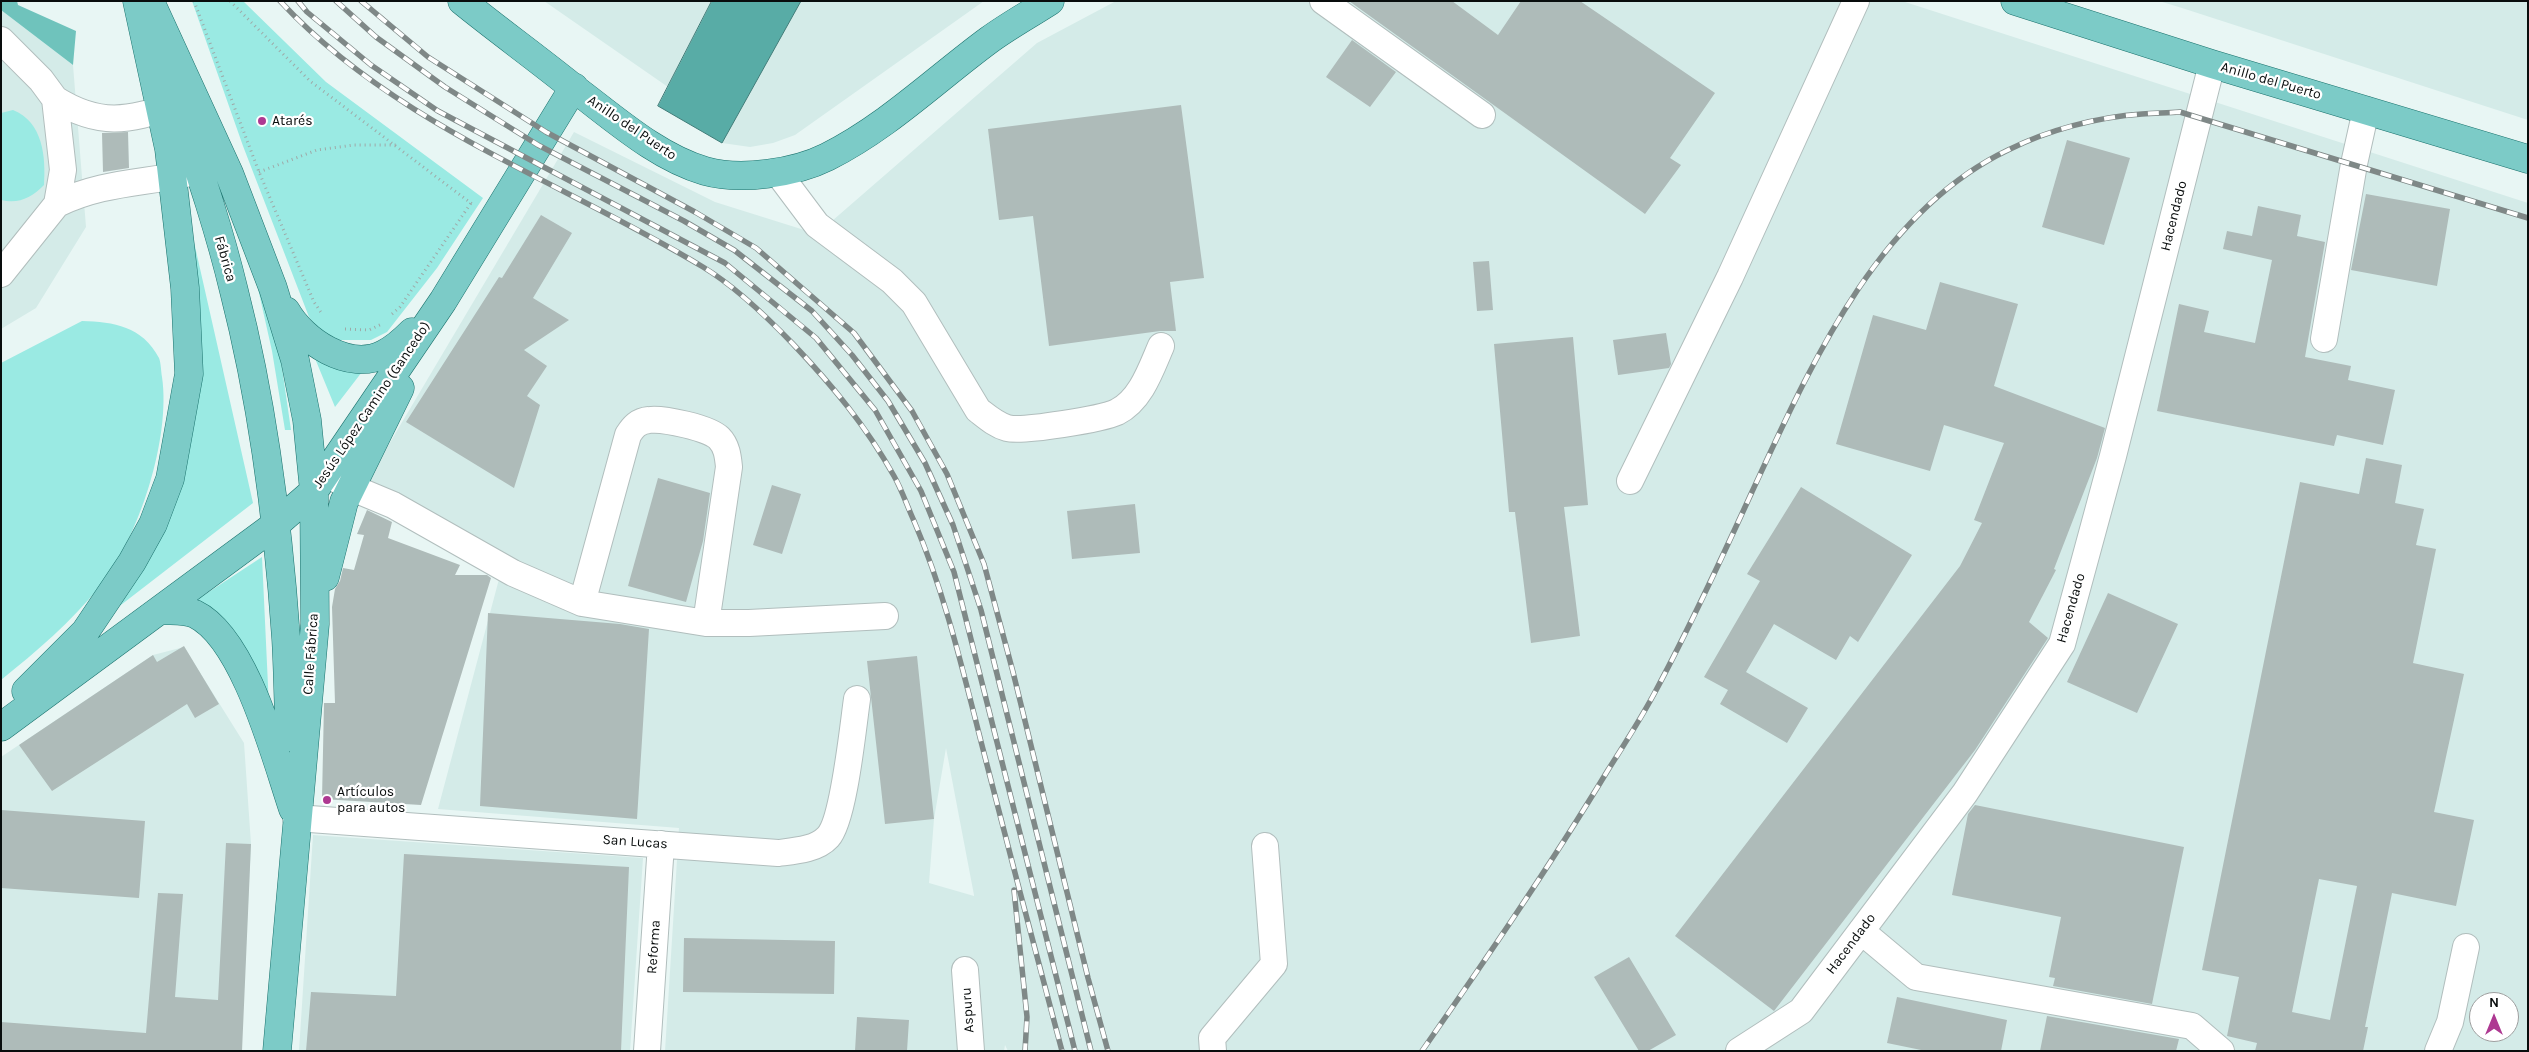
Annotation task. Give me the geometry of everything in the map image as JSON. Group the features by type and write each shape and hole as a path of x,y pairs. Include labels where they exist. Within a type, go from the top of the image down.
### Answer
{"main road":[{"path":"137,1 177,105 223,162 229,173 273,288 295,360 320,482"},
{"path":"143,1 177,105"},
{"path":"1,715 66,652 103,608 153,524 170,479 189,374 185,288 185,175 177,105 150,1"},
{"name":"Anillo del Puerto","path":"462,1 616,121 682,162 707,172 735,174 778,173 800,168 827,157 850,144 917,98 990,40 1050,1"},
{"name":"Anillo del Puerto","path":"2015,1 2212,64 2528,159"},
{"name":"Jesús López Camino (Gancedo)","path":"1,727 275,525 320,482 443,301 574,88"},
{"name":"Fábrica","path":"185,175 234,291 265,448 275,525"},
{"path":"273,288 293,323 307,338 332,351 361,359 384,355 407,337 443,301"},
{"path":"314,624 344,502 443,301"},
{"name":"Calle Fábrica","path":"278,1051 296,818 314,624 320,482"},
{"name":"Calle Fábrica","path":"275,525 286,639 296,818"},
{"path":"161,610 193,613 207,622 220,635 255,697 296,818"}],"street":[{"path":"1323,1 1482,115"},
{"path":"1630,481 1730,277 1856,1"},
{"path":"1,40 41,80 55,98 76,111 100,118 128,118 177,105"},
{"name":"Hacendado","path":"1738,1051 1801,1011 1965,793 2062,644 2113,456 2212,64"},
{"path":"55,98 63,170 57,204"},
{"path":"2324,338 2354,164 2366,110"},
{"path":"1,274 57,204 77,194 107,186 185,175 223,162"},
{"path":"778,173 817,225 892,281 914,304 978,410 992,421 1009,428 1031,428 1096,418 1118,412 1136,395 1147,380 1161,346"},
{"path":"582,603 628,435 634,425 647,420 662,420 709,431 720,438 727,452 729,467 706,623"},
{"path":"320,482 350,487 393,505 513,573 582,603 706,623 749,623 885,616"},
{"name":"San Lucas","path":"296,818 778,853 808,849 828,837 838,818 857,699"},
{"name":"Reforma","path":"647,1051 661,844"},
{"path":"1213,1051 1212,1038 1274,964 1265,846"},
{"path":"1861,931 1916,977 2192,1026 2221,1051"},
{"path":"2438,1051 2450,1022 2466,947"},
{"name":"Aspuru","path":"965,970 970,1051"}],"path":[{"path":"194,1 259,172 314,302 326,320"},
{"path":"230,1 310,81 493,219"},
{"path":"259,172 317,150 354,145 396,145"},
{"path":"339,328 354,331 370,330 383,324 400,307 471,203"}],"shaded area":[{"path":"1,1 17,1 18,5 76,31 73,65 1,10"},
{"path":"192,1 243,1 326,82 483,198 437,268 387,332 371,340 336,340 320,332 309,317 243,146"},
{"path":"544,1 712,1 668,87"},
{"path":"712,1 801,1 722,143 658,106"},
{"path":"801,1 984,1 795,135 773,143 750,147 722,143"},
{"path":"1116,1 1902,1 2528,203 2528,1051 1008,1051 1005,1045 1004,1051 665,1051 679,828 438,809 503,564 366,483 574,132 715,202 817,234 1037,43","holes":["946,748 974,895 929,883 934,819"]},
{"path":"2159,1 2528,1 2528,120 2182,8"},
{"path":"1,10 73,65 86,227 36,308 1,329"},
{"path":"13,110 31,123 37,132 43,152 44,185 24,199 7,201 1,200 1,113"},
{"path":"194,242 253,503 117,608 182,480 192,434 199,388"},
{"path":"248,244 280,354 291,430 285,430 272,351"},
{"path":"82,321 116,325 136,332 152,347 159,358 164,402 157,457 139,515 114,566 100,586 65,624 1,680 1,363"},
{"path":"314,356 365,368 335,407"},
{"path":"262,557 269,707 242,645 233,631 222,619 192,603"},
{"path":"184,647 244,743 251,844 241,1051 1,1051 1,757 153,655"},
{"path":"313,835 643,858 630,1051 299,1051"}],"building":[{"path":"1349,1 1452,1 1498,35 1521,1 1580,1 1715,93 1670,158 1681,165 1645,214"},
{"path":"1352,40 1396,72 1370,107 1326,77"},
{"path":"1181,105 1204,278 1170,282 1176,331 1160,331 1049,346 1033,216 999,220 988,129"},
{"path":"128,132 129,168 103,172 102,133"},
{"path":"2067,140 2130,158 2104,245 2042,227"},
{"path":"2366,194 2450,209 2437,286 2351,270"},
{"path":"2258,206 2301,215 2297,236 2325,242 2305,357 2351,366 2348,380 2395,390 2383,445 2337,435 2334,446 2157,411 2179,304 2209,311 2204,332 2255,343 2272,260 2223,249 2227,231 2252,236"},
{"path":"541,215 572,233 533,298 569,320 524,350 547,366 527,396 540,405 514,488 406,422 499,277 502,278"},
{"path":"1489,261 1493,310 1477,311 1473,262"},
{"path":"1940,282 2018,304 1994,386 2105,428 2097,458 2054,569 2056,570 2029,622 2048,638 1975,750 1774,1011 1675,936 1960,566 1982,523 1974,520 2004,443 1944,425 1930,471 1836,444 1873,315 1926,330"},
{"path":"1666,333 1671,364 1669,368 1618,375 1613,340"},
{"path":"1573,337 1588,505 1564,507 1580,636 1531,643 1515,512 1509,512 1494,344"},
{"path":"2366,458 2402,465 2395,503 2424,509 2416,545 2436,549 2413,663 2464,674 2434,812 2474,820 2456,906 2392,893 2365,1027 2368,1027 2363,1051 2255,1051 2257,1043 2227,1036 2239,977 2202,970 2300,482 2359,494","holes":["2319,879 2357,886 2330,1020 2292,1012"]},
{"path":"658,478 710,493 703,541 686,602 628,586"},
{"path":"772,485 801,494 782,554 753,545"},
{"path":"1801,487 1912,555 1858,642 1850,636 1836,660 1774,624 1746,672 1808,708 1787,743 1720,704 1728,690 1704,677 1760,581 1747,574"},
{"path":"1135,504 1140,553 1072,559 1067,511"},
{"path":"367,510 392,522 388,538 460,565 455,575 487,575 491,578 421,805 322,799 324,703 335,703 332,607 335,589 340,581 343,568 354,570 364,535 357,534"},
{"path":"2108,593 2178,624 2137,713 2067,682"},
{"path":"488,613 620,624 649,629 637,819 480,806"},
{"path":"184,646 219,704 195,718 187,704 52,791 19,745 153,655 157,662"},
{"path":"917,656 934,819 885,824 867,661"},
{"path":"1975,805 2184,847 2152,1004 2053,986 2055,978 2049,977 2061,917 1952,895 1968,814"},
{"path":"1,810 145,821 139,898 1,888"},
{"path":"226,843 251,844 242,1051 1,1051 1,1022 146,1033 158,893 183,894 175,997 218,1000"},
{"path":"404,854 629,867 621,1051 306,1051 311,992 396,996"},
{"path":"684,938 835,941 834,994 683,992"},
{"path":"1629,957 1676,1035 1648,1051 1639,1051 1594,977"},
{"path":"1897,997 2007,1020 2001,1051 1926,1051 1887,1043"},
{"path":"2047,1016 2179,1039 2176,1051 2040,1051"},
{"path":"857,1017 909,1020 907,1051 855,1051"}],"railway":[{"path":"280,1 325,45 375,83 427,117 481,148 649,236 714,274 750,303 783,334 821,375 860,423 897,481 926,550 946,609 1062,1051"},
{"path":"298,1 307,12 371,65 438,111 725,263 816,338 875,410 921,491 954,572 1075,1051"},
{"path":"336,1 376,37 445,87 538,145 684,221 734,250 812,311 852,355 888,401 925,463 953,525 981,610 1091,1051"},
{"path":"361,1 428,57 546,132 695,212 756,248 854,333 912,411 947,474 984,564 1108,1051"},
{"path":"1422,1051 1541,877 1649,704 1680,645 1797,396 1823,347 1852,299 1884,254 1920,213 1961,178 2008,150 2039,136 2090,121 2142,114 2180,112 2528,218"},
{"path":"1014,890 1027,1017 1025,1051"}],"place":[{"name":"Atarés","path":"262,121"},
{"name":"Artículos para autos","path":"327,800"}]}
